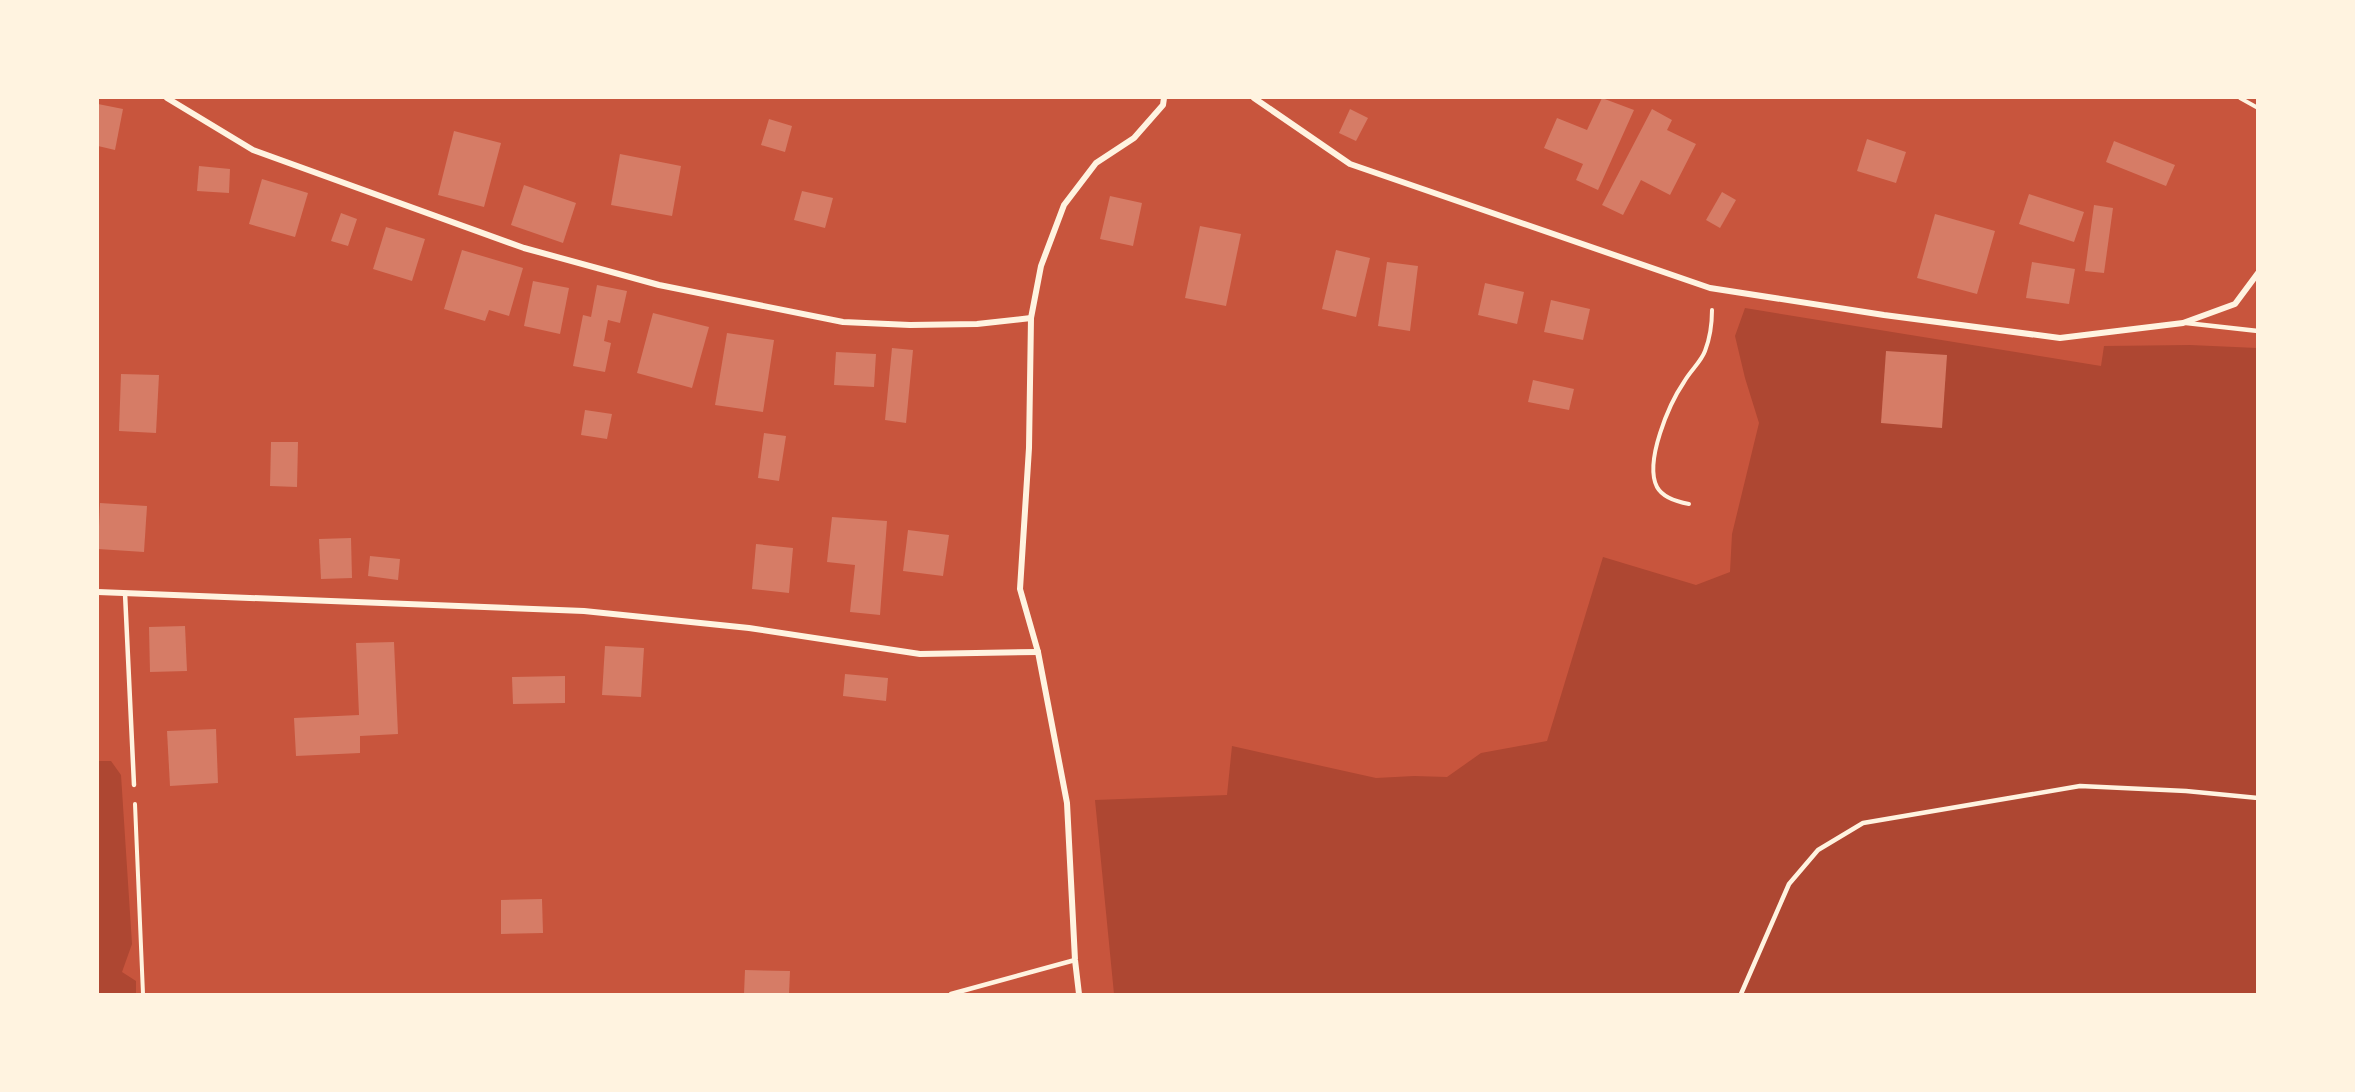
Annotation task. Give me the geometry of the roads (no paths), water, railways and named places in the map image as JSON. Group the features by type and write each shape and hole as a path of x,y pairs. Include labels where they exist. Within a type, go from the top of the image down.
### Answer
{"street":[{"path":"167,98 253,150 524,248 658,285 843,322 910,325 977,324 1031,318"},
{"path":"1079,994 1075,960 1067,803 1038,652 1020,589 1029,448 1031,318 1041,266 1064,205 1096,163 1134,138 1163,105 1164,98"},
{"path":"1254,98 1350,164 1710,288 1884,315 2060,338 2183,323 2235,304 2258,273"},
{"path":"98,592 584,611 749,628 920,654 1038,652"}],"lane":[{"path":"2183,323 2258,331"},
{"path":"125,593 134,785"},
{"path":"1741,994 1788,884 1818,849 1863,824 2080,786 2186,791 2258,798"},
{"path":"951,994 1075,960"}]}
